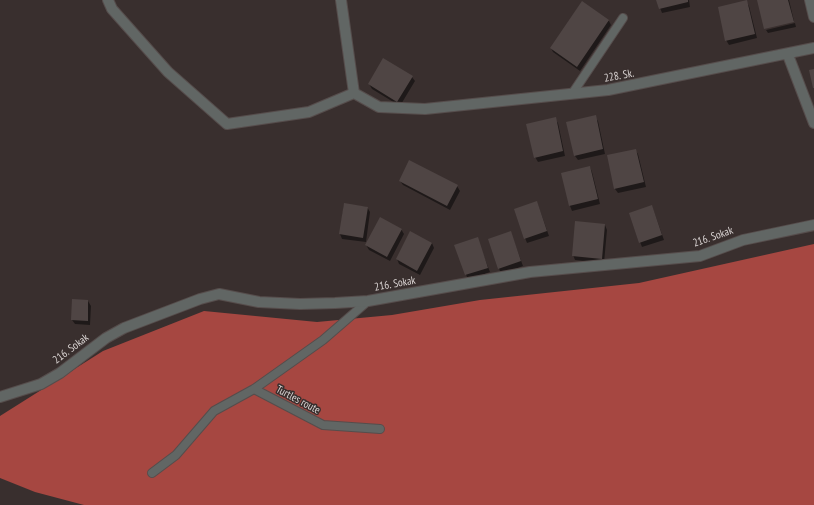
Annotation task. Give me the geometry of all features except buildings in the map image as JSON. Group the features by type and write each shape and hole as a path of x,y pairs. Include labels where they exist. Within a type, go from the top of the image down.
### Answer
{"street":[{"path":"108,0 112,9 168,72 227,124 309,112 354,93 341,0"},
{"path":"810,0 814,17"},
{"name":"228. Sk.","path":"354,93 379,107 425,109 608,90 788,55 814,48"},
{"path":"788,55 814,122"},
{"name":"216. Sokak","path":"0,397 41,384 60,373 106,338 124,328 206,297 219,294 232,295 259,302 300,304 368,301 530,272 700,256 743,240 814,225"}],"lane":[{"path":"572,94 623,18"},
{"path":"152,473 176,455 214,411 254,389 324,340 368,301"},
{"name":"Turtles route","path":"254,389 323,425 380,429"}],"shaded area":[{"path":"814,244 814,505 84,505 35,492 0,478 0,416 103,351 204,311 317,322 392,315 480,300 639,283"}]}
